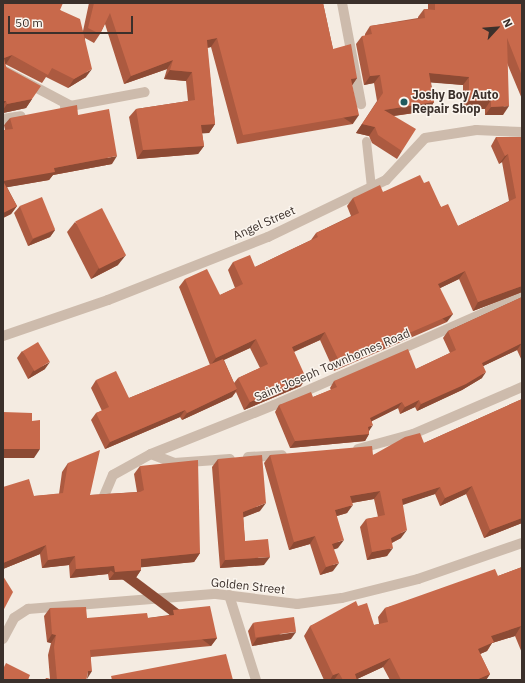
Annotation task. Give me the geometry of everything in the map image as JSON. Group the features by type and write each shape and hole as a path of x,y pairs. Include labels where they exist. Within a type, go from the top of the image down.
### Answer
{"street":[{"path":"342,3 362,104"},
{"path":"3,70 71,106"},
{"path":"51,110 145,92"},
{"path":"3,119 31,114"},
{"name":"Angel Street","path":"3,336 207,262 386,180 425,138 476,130 522,132"},
{"name":"Saint Joseph Townhomes Road","path":"104,496 113,475 151,454 274,405 522,296"},
{"path":"344,450 414,434 522,387"},
{"path":"151,454 174,463 290,454"},
{"name":"Golden Street","path":"3,639 14,618 28,609 229,595 273,604 342,598 418,579 522,543"},
{"path":"229,595 256,680"}],"lane":[{"path":"366,141 371,187"}],"building":[{"path":"3,3 63,3 60,10 80,19 92,69 74,79 52,68 48,75 12,55 4,58 6,67 41,86 32,99 7,104 6,101 3,101"},
{"path":"94,3 323,3 333,49 351,44 357,78 351,79 359,115 243,135 217,38 207,40 215,124 201,125 204,146 143,150 136,109 195,100 192,72 170,70 173,60 131,76 110,13 100,34 88,28"},
{"path":"435,3 522,3 522,76 507,38 509,106 491,107 491,100 469,101 469,77 429,73 434,102 384,110 416,129 402,151 378,135 375,127 362,124 383,93 380,75 370,76 362,36 372,34 370,26 425,18 424,9 435,10"},
{"path":"77,105 78,115 109,109 117,156 54,168 55,172 3,181 3,130 13,129 10,118"},
{"path":"496,137 522,137 522,286 478,302 465,271 438,284 453,314 340,363 325,332 292,347 306,378 250,402 238,378 268,364 256,339 216,358 185,279 207,269 220,295 243,284 233,262 250,255 255,267 318,237 316,233 359,213 353,198 380,185 383,192 420,175 424,183 429,181 441,207 448,204 458,226 516,198 508,154 505,156"},
{"path":"3,181 17,206 3,213"},
{"path":"42,197 55,229 33,238 20,206"},
{"path":"102,208 126,255 99,269 75,222"},
{"path":"522,297 522,343 482,363 486,372 466,384 421,404 419,400 405,407 402,402 370,418 373,425 368,427 369,434 295,441 279,405 311,392 313,397 337,387 334,381 408,349 416,369 456,350 448,331"},
{"path":"38,342 50,362 34,371 23,351"},
{"path":"223,359 237,389 187,413 185,410 110,442 96,413 109,407 96,380 116,371 129,398"},
{"path":"522,399 522,518 490,530 472,486 445,498 440,487 402,499 407,530 391,538 393,548 372,552 366,519 385,515 380,491 350,496 353,505 335,510 344,540 332,544 339,563 326,567 315,536 294,542 270,455 372,446 373,455 405,437 420,433 424,443"},
{"path":"3,412 32,413 32,421 40,420 40,449 3,449"},
{"path":"100,450 90,495 140,492 144,490 140,466 198,460 200,553 141,559 141,570 115,572 114,566 76,569 75,556 48,560 46,545 3,563 3,487 29,479 34,496 63,493 68,463"},
{"path":"262,455 266,503 243,512 245,541 268,539 270,557 225,560 218,459"},
{"path":"522,567 522,628 521,626 491,636 494,642 478,649 490,674 476,680 401,680 390,658 355,674 357,680 343,680 339,673 333,675 310,626 356,601 358,606 367,603 374,625 388,622 385,608 495,569 498,576"},
{"path":"3,576 13,592 3,611"},
{"path":"210,606 217,638 90,650 92,671 88,671 86,680 57,680 54,647 56,635 52,634 50,608 86,607 87,618 147,613 148,618 174,615 173,610"},
{"path":"294,617 296,632 255,638 253,623"},
{"path":"226,654 233,680 112,680 111,676"},
{"path":"6,663 30,675 28,680 3,680 3,669"}],"place":[{"name":"Joshy Boy Auto Repair Shop","path":"404,102"}]}
